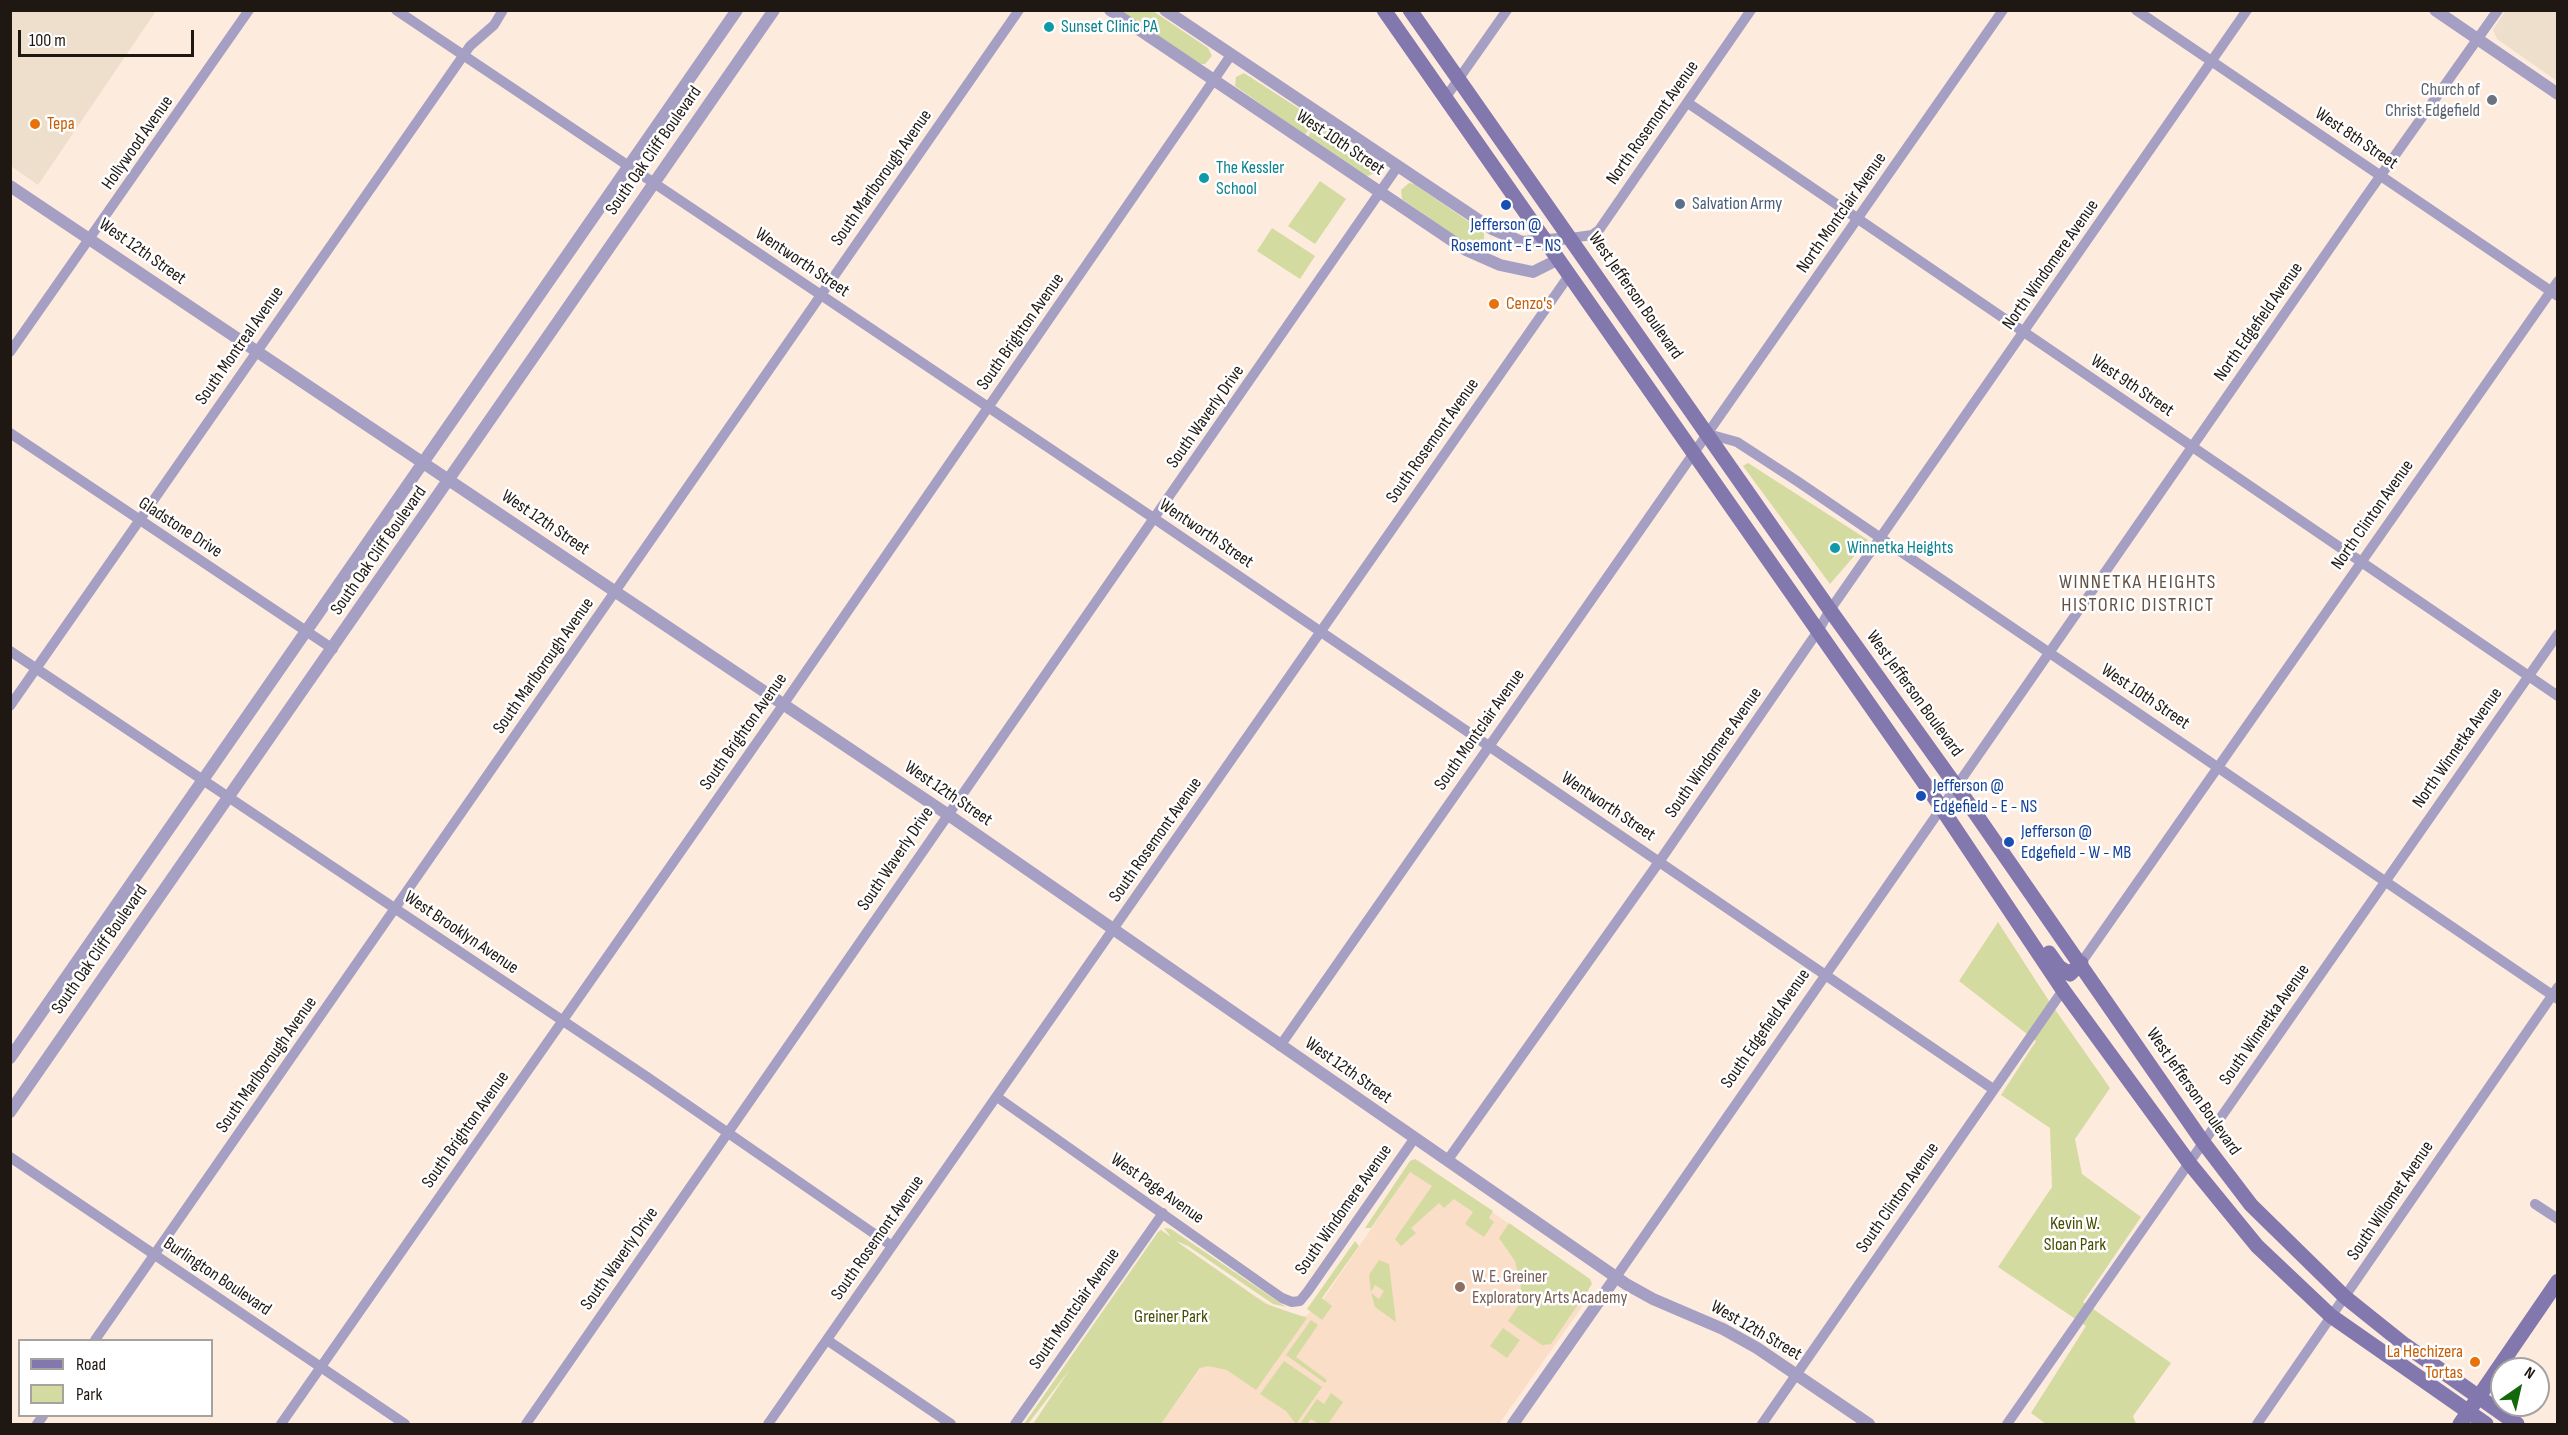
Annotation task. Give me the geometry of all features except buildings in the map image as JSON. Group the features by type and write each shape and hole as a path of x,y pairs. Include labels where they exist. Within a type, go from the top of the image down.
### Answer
{"main road":[{"path":"1384,10 1942,808 2062,990 2190,1164 2257,1245 2331,1316 2464,1418 2486,1425"},
{"name":"West Jefferson Boulevard","path":"1410,10 1830,610 2081,963 2203,1142 2251,1205 2345,1297 2517,1425"},
{"path":"2009,910 2025,920 2059,967 2070,974 2081,963"},
{"path":"2464,1418 2558,1281"}],"street":[{"name":"Hollywood Avenue","path":"10,352 249,10"},
{"name":"Wentworth Street","path":"396,10 1155,519 1993,1089"},
{"name":"South Montreal Avenue","path":"10,706 464,56 503,10"},
{"name":"South Oak Cliff Boulevard","path":"10,1058 736,10"},
{"name":"South Oak Cliff Boulevard","path":"10,1112 774,10"},
{"name":"South Marlborough Avenue","path":"96,1339 1019,10"},
{"name":"West 10th Street","path":"1110,10 1466,250 1500,265 1533,272 1559,259"},
{"name":"West 10th Street","path":"1165,10 1511,239 1522,242 1571,238"},
{"path":"1446,97 1507,10"},
{"name":"North Rosemont Avenue","path":"1571,238 1592,235 1599,230 1752,10"},
{"name":"North Montclair Avenue","path":"1708,434 2003,10"},
{"name":"West 8th Street","path":"2136,10 2554,294"},
{"name":"North Windomere Avenue","path":"1881,538 2247,10"},
{"path":"2435,10 2558,94"},
{"name":"North Edgefield Avenue","path":"2048,653 2498,10"},
{"name":"South Brighton Avenue","path":"281,1425 783,705 1231,55"},
{"name":"West 9th Street","path":"1688,103 2558,696"},
{"name":"South Waverly Drive","path":"526,1425 1398,166"},
{"name":"West 12th Street","path":"10,186 947,814 1616,1277 1653,1299 1723,1329 1797,1374 1869,1425"},
{"name":"South Rosemont Avenue","path":"768,1425 1570,274"},
{"name":"North Clinton Avenue","path":"2217,768 2361,560 2554,294 2558,281"},
{"name":"Gladstone Drive","path":"10,432 139,521 333,649"},
{"name":"West 10th Street","path":"1708,434 1737,442 2217,768 2556,994"},
{"name":"South Montclair Avenue","path":"1280,1046 1708,434"},
{"name":"South Windomere Avenue","path":"1447,1161 1659,862 1881,538"},
{"name":"North Winnetka Avenue","path":"2385,881 2558,634"},
{"name":"West Brooklyn Avenue","path":"10,651 562,1021 892,1246"},
{"name":"South Edgefield Avenue","path":"1513,1425 2048,653"},
{"path":"2081,963 2217,768"},
{"name":"South Winnetka Avenue","path":"2007,1425 2385,881"},
{"name":"South Clinton Avenue","path":"1762,1425 2062,990"},
{"name":"South Willomet Avenue","path":"2257,1425 2556,994"},
{"name":"West Page Avenue","path":"997,1097 1282,1298 1292,1302 1300,1301"},
{"name":"South Windomere Avenue","path":"1300,1301 1414,1139"},
{"name":"Burlington Boulevard","path":"10,1157 405,1425"},
{"path":"2535,1204 2558,1219"},
{"name":"South Montclair Avenue","path":"1015,1425 1163,1213"},
{"path":"827,1340 951,1425"}],"shaded area":[{"path":"10,11 156,11 38,185 11,166"},
{"path":"2505,11 2557,11 2557,81 2497,39 2493,30"},
{"name":"W. E. Greiner Exploratory Arts Academy","path":"1418,1160 1589,1280 1589,1297 1499,1424 1161,1424 1253,1295 1284,1313 1306,1316 1322,1301"}],"green space":[{"path":"1119,11 1153,11 1208,48 1212,56 1205,64 1200,64"},
{"path":"1244,73 1315,119 1305,135 1235,86 1236,77"},
{"path":"1317,121 1377,162 1376,172 1368,176 1363,174 1308,137"},
{"path":"1320,181 1346,199 1315,244 1288,226"},
{"path":"1409,183 1414,184 1484,232 1484,242 1475,248 1469,246 1402,199 1401,190"},
{"path":"1272,228 1315,256 1300,279 1257,251"},
{"path":"1748,463 1868,540 1830,584 1743,466"},
{"name":"Kevin W. Sloan Park","path":"1998,922 2047,998 2110,1088 2075,1139 2082,1174 2141,1217 2083,1302 2171,1363 2133,1416 2136,1424 2046,1424 2031,1413 2086,1326 1998,1267 2052,1187 2050,1128 2001,1095 2036,1041 1959,981"},
{"path":"1415,1159 1493,1211 1489,1218 1494,1222 1484,1237 1465,1224 1473,1212 1454,1199 1444,1208 1439,1203 1411,1228 1416,1233 1401,1246 1395,1239 1432,1186 1410,1172 1371,1228 1365,1228 1410,1161"},
{"path":"1509,1223 1590,1279 1592,1284 1551,1344 1542,1345 1508,1321 1518,1306 1521,1287 1515,1261 1499,1238"},
{"name":"Greiner Park","path":"1164,1228 1171,1229 1286,1307 1273,1304 1188,1246 1176,1241 1266,1304 1307,1318 1256,1390 1227,1370 1208,1366 1200,1368 1161,1424 1033,1424 1070,1369 1028,1424 1024,1424 1158,1232 1161,1230 1171,1237"},
{"path":"1355,1241 1359,1246 1322,1298 1332,1306 1322,1320 1307,1309"},
{"path":"1379,1260 1389,1264 1396,1322 1375,1307 1371,1293 1379,1299 1384,1291 1375,1285 1371,1292 1369,1275"},
{"path":"1311,1320 1318,1325 1296,1357 1327,1380 1325,1383 1286,1355"},
{"path":"1503,1328 1520,1340 1507,1358 1490,1346"},
{"path":"1284,1361 1322,1387 1296,1424 1286,1411 1260,1394"},
{"path":"1331,1393 1343,1402 1328,1424 1319,1424 1311,1419 1307,1424 1300,1424 1317,1399 1324,1404"}],"place":[{"name":"Sunset Clinic PA","path":"1049,27"},
{"name":"Church of Christ Edgefield","path":"2492,100"},
{"name":"Tepa","path":"35,124"},
{"name":"The Kessler School","path":"1204,178"},
{"name":"Salvation Army","path":"1680,204"},
{"name":"Jefferson @ Rosemont - E - NS","path":"1506,205"},
{"name":"Cenzo's","path":"1494,304"},
{"name":"Winnetka Heights","path":"1835,548"},
{"name":"Jefferson @ Edgefield - E - NS","path":"1921,796"},
{"name":"Jefferson @ Edgefield - W - MB","path":"2009,842"},
{"name":"W. E. Greiner Exploratory Arts Academy","path":"1460,1287"},
{"name":"La Hechizera Tortas","path":"2475,1362"}],"district":[{"name":"WINNETKA HEIGHTS HISTORIC DISTRICT","path":"2138,594"}]}
